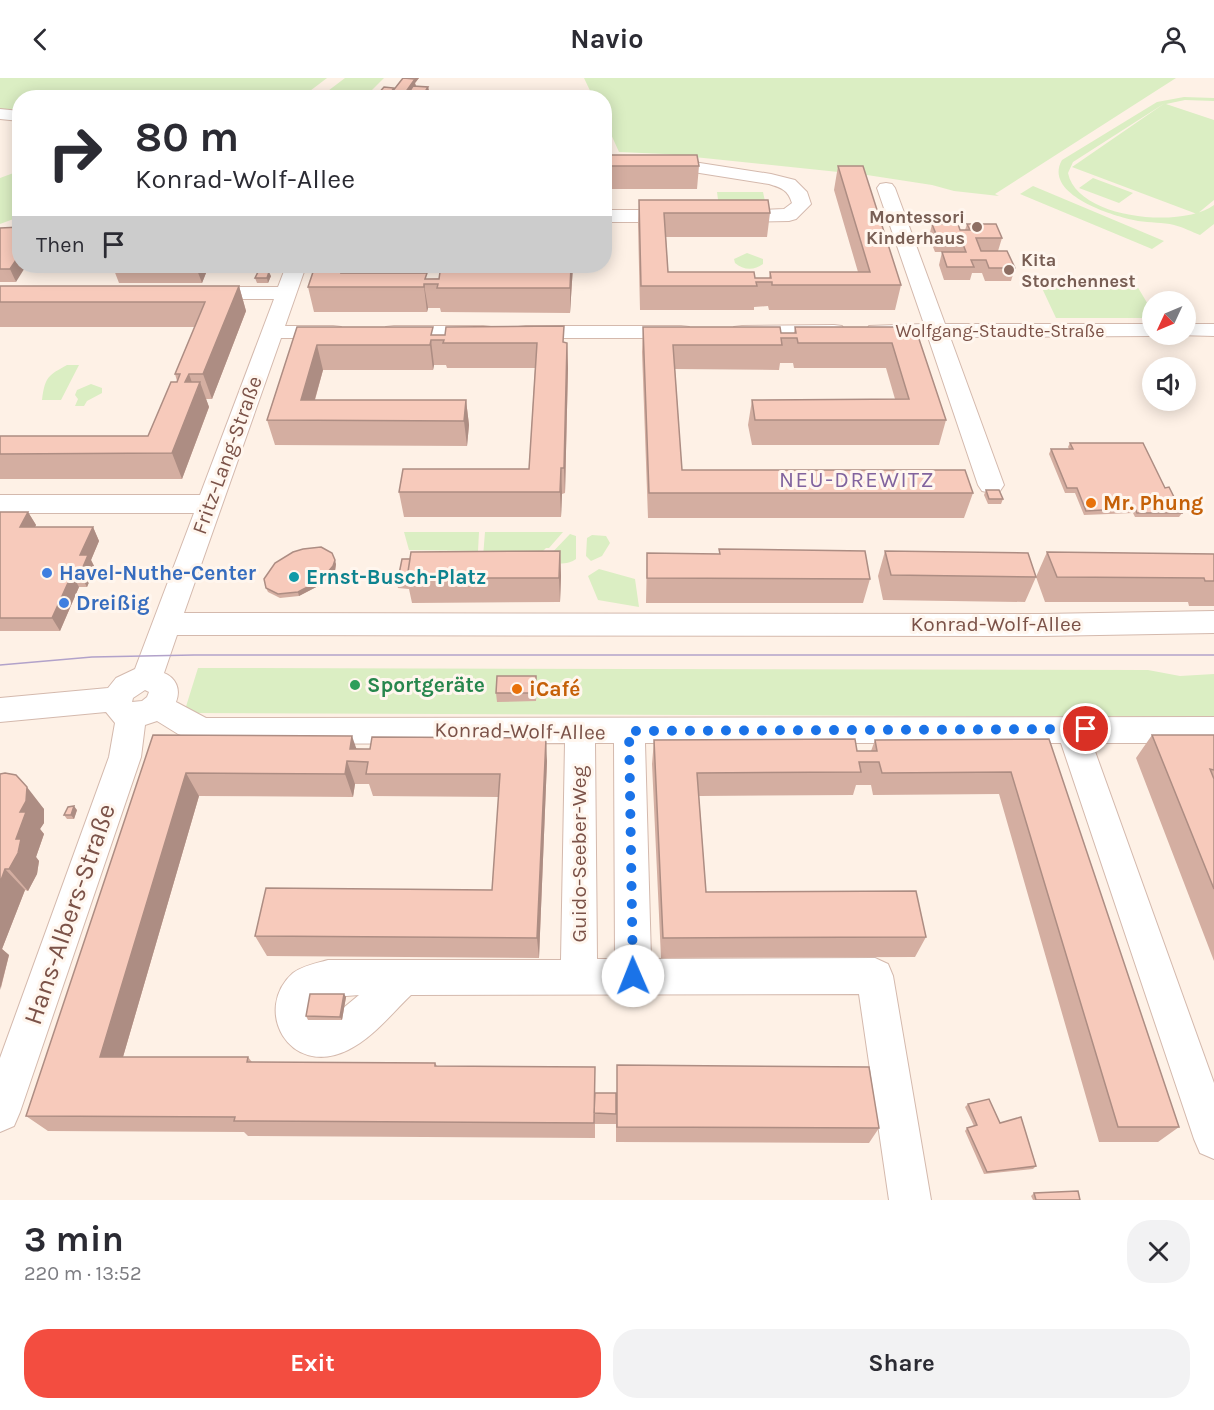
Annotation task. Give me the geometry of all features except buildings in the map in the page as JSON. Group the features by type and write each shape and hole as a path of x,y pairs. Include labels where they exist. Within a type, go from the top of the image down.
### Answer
{"street":[{"path":"612,158 687,166 771,179 789,184 798,192 802,204 789,215 612,216"},
{"path":"886,188 991,485"},
{"name":"Fritz-Lang-Straße","path":"139,700 293,273"},
{"path":"186,293 286,293"},
{"name":"Wolfgang-Staudte-Straße","path":"721,332 1142,330"},
{"path":"1196,330 1214,330"},
{"path":"272,332 354,332"},
{"path":"377,332 698,332"},
{"path":"0,504 209,504"},
{"name":"Konrad-Wolf-Allee","path":"166,624 1007,625 1214,622"},
{"path":"0,710 139,700"},
{"name":"Konrad-Wolf-Allee","path":"139,700 206,731 377,729 580,732 1214,730"},
{"name":"Hans-Albers-Straße","path":"0,1112 124,757 139,700"},
{"path":"1072,729 1214,1139"},
{"path":"629,731 633,976"},
{"name":"Guido-Seeber-Weg","path":"579,977 580,732"},
{"path":"402,978 875,976 910,1200"}],"green space":[{"path":"0,78 327,78 311,90 12,90 12,113 0,112"},
{"path":"345,78 384,78 372,90 329,90"},
{"path":"584,78 1176,78 995,194 999,196 954,191 932,185 867,175 665,154 619,152 612,136 612,90 590,90"},
{"path":"1184,97 1214,98 1214,101 1185,100 1166,104 1214,120 1214,200 1199,212 1214,205 1214,224 1200,235 1174,225 1138,221 1114,215 1084,202 1071,194 1062,184 1059,173 1062,160 1157,102","holes":["1165,103 1072,167 1195,213 1179,217 1156,218 1110,210 1090,201 1076,189 1068,173 1073,162"]},
{"path":"12,174 12,220 0,224 0,178"},
{"path":"1093,178 1133,193 1119,203 1079,188"},
{"path":"1033,186 1164,241 1152,249 1020,194"},
{"path":"717,192 763,192 766,206 719,207"},
{"path":"747,253 763,259 763,264 749,269 735,263 734,259"},
{"path":"1041,286 1137,286 1142,294 1142,318 1056,318"},
{"path":"67,365 79,365 61,400 42,400 46,381 56,371"},
{"path":"91,384 102,388 102,393 87,401 84,406 75,406 78,399 75,395 77,390"},
{"path":"404,532 479,532 478,551 409,550"},
{"path":"485,532 563,532 549,548 543,551 544,553 483,557"},
{"path":"570,534 576,536 576,559 560,564 545,560"},
{"path":"592,535 606,536 610,543 602,556 591,561 586,556 587,538"},
{"path":"599,569 635,579 639,607 598,600 588,576"},
{"path":"198,668 1148,670 1180,676 1214,674 1214,717 184,713"}],"tram line":[{"path":"0,665 92,657 194,655 1214,655"}],"place":[{"name":"Montessori Kinderhaus","path":"977,227"},
{"name":"Kita Storchennest","path":"1009,270"},
{"name":"Mr. Phung","path":"1091,503"},
{"name":"Havel-Nuthe-Center","path":"47,573"},
{"name":"Ernst-Busch-Platz","path":"294,577"},
{"name":"Dreißig","path":"64,603"},
{"name":"Sportgeräte","path":"355,685"},
{"name":"iCafé","path":"517,689"}],"district":[{"name":"NEU-DREWITZ","path":"857,479"}],"route":[{"path":"633,976 629,731 1086,729"}]}
